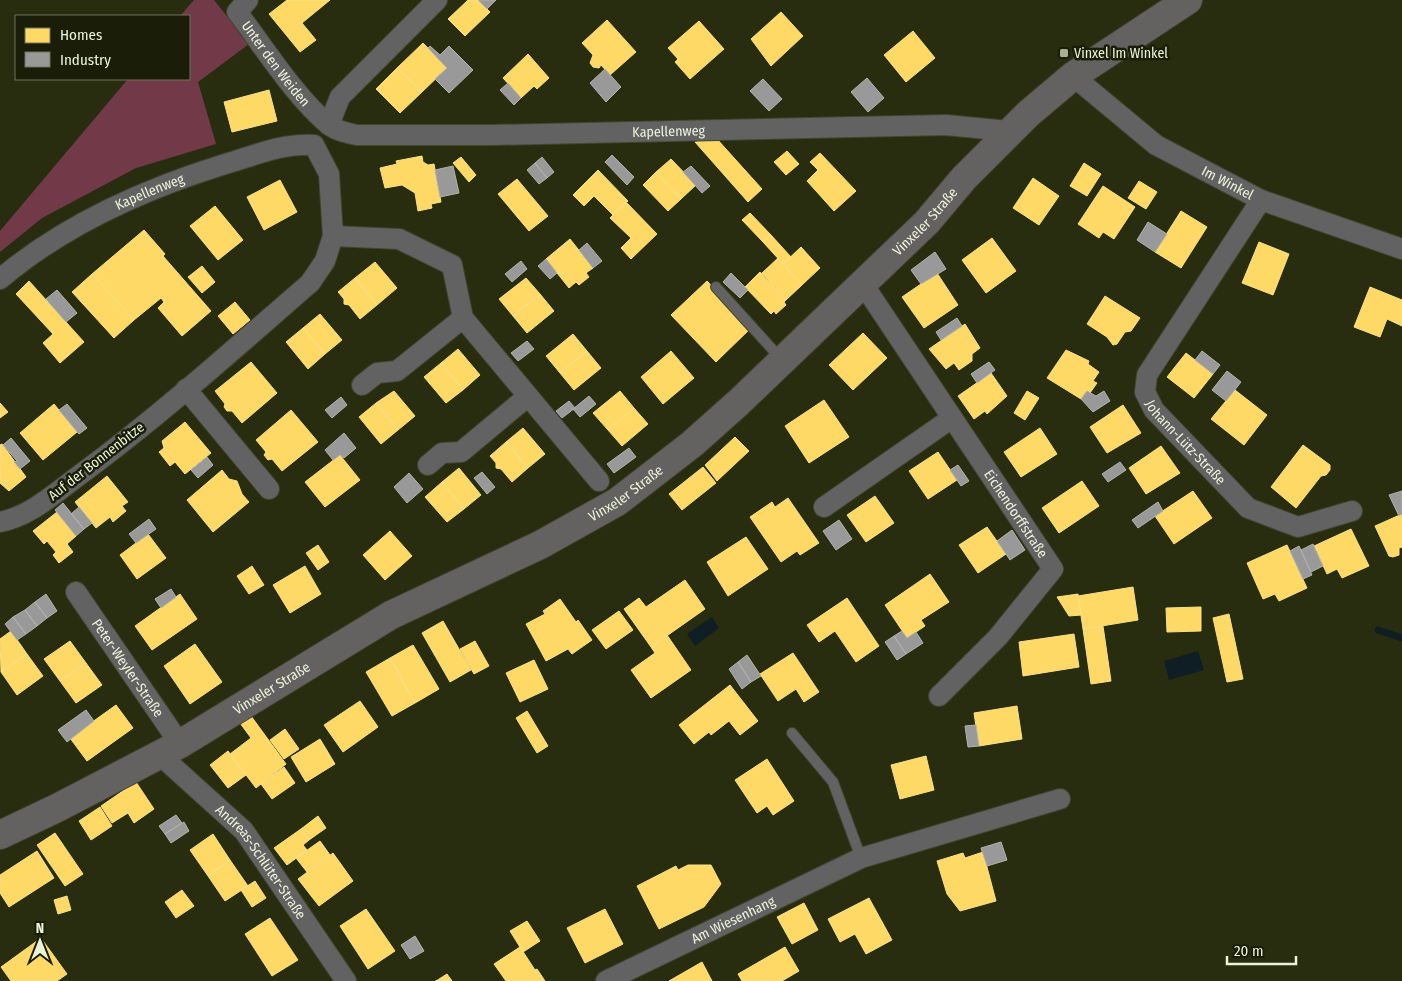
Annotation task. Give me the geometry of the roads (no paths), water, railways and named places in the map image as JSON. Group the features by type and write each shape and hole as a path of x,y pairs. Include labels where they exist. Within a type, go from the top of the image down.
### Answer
{"main road":[{"name":"Vinxeler Straße","path":"0,835 57,808 170,749 391,615 540,545 618,502 692,444 783,361 927,222 1008,131 1073,76 1188,0"}],"street":[{"name":"Unter den Weiden","path":"248,0 237,12 304,99 329,125"},
{"path":"329,125 340,97 437,0"},
{"name":"Im Winkel","path":"1073,76 1156,145 1261,200 1402,249"},
{"name":"Kapellenweg","path":"329,125 340,131 357,135 502,135 946,125 1008,131"},
{"name":"Kapellenweg","path":"0,278 45,244 76,226 145,192 184,176 275,148 296,144 314,145"},
{"name":"Auf der Bonnenbitze","path":"0,522 13,519 34,508 109,453 310,283 325,261 333,236 329,174 314,145"},
{"name":"Johann-Lütz-Straße","path":"1261,200 1147,375 1145,392 1154,410 1248,508 1298,527 1352,511"},
{"path":"333,236 399,240 452,265 463,318 599,481"},
{"name":"Eichendorffstraße","path":"863,284 1053,569 998,637 939,696"},
{"path":"362,385 377,373 397,371 463,318"},
{"path":"186,389 268,489"},
{"path":"428,465 442,453 460,452 527,397"},
{"path":"824,507 952,418"},
{"name":"Peter-Weyler-Straße","path":"76,592 170,749"},
{"name":"Andreas-Schlüter-Straße","path":"170,749 244,831 346,981"},
{"name":"Am Wiesenhang","path":"606,981 861,858 1060,799"}],"lane":[{"path":"716,287 783,361"},
{"path":"792,733 833,782 861,858"}],"waterway":[{"path":"1378,630 1402,638"}],"place":[{"name":"Vinxel Im Winkel","path":"1064,53"}]}
